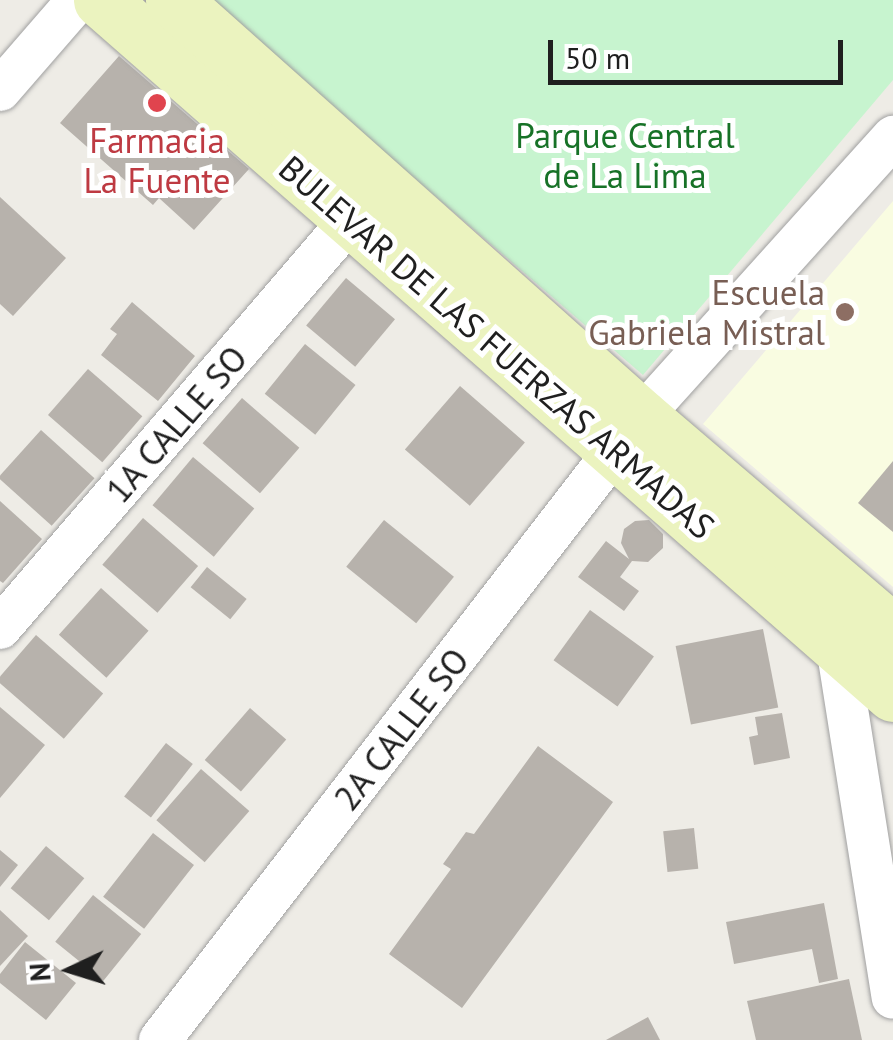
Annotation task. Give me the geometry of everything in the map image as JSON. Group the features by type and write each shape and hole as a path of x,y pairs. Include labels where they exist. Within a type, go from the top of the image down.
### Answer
{"street":[{"path":"0,90 78,0"},
{"name":"BULEVAR DE LAS FUERZAS ARMADAS","path":"101,0 351,220 628,435 862,625 893,694"},
{"name":"BULEVAR DE LAS FUERZAS ARMADAS","path":"173,0 628,435"},
{"name":"2A CALLE SO","path":"160,1040 628,435 893,137"},
{"name":"1A CALLE SO","path":"0,628 351,220"},
{"path":"862,625 893,998"}],"shaded area":[{"name":"Escuela Gabriela Mistral","path":"893,201 893,587 703,424"}],"green space":[{"name":"Parque Central de La Lima","path":"207,0 893,0 893,80 643,375"}],"building":[{"path":"119,56 249,169 194,230 159,198 153,205 60,123"},
{"path":"0,197 66,258 13,316 0,304"},
{"path":"346,278 395,319 355,367 306,325"},
{"path":"132,302 195,356 158,401 101,355 117,334 110,329"},
{"path":"305,344 356,385 315,435 265,394"},
{"path":"88,369 142,416 102,462 48,415"},
{"path":"460,386 525,442 470,506 405,449"},
{"path":"242,398 299,448 260,493 203,443"},
{"path":"41,430 95,478 52,526 0,479"},
{"path":"193,457 254,508 214,557 153,505"},
{"path":"893,461 893,532 858,503"},
{"path":"0,501 42,539 3,583 0,581"},
{"path":"143,518 198,566 157,613 102,565"},
{"path":"384,520 454,577 416,623 346,567"},
{"path":"649,520 663,534 663,548 648,562 632,561 620,577 639,591 624,611 578,577 606,541 629,559 621,543 624,529 635,521"},
{"path":"207,567 247,599 230,619 191,587"},
{"path":"101,588 149,631 106,678 59,635"},
{"path":"590,610 654,656 617,707 554,660"},
{"path":"763,629 778,708 691,725 676,646"},
{"path":"36,635 103,693 64,739 0,683 0,676"},
{"path":"0,707 45,745 0,798"},
{"path":"250,708 286,739 241,792 205,760"},
{"path":"782,713 790,758 754,765 749,737 758,735 755,717"},
{"path":"166,743 193,764 151,818 124,797"},
{"path":"538,746 613,802 462,1008 389,954 451,869 443,864 466,832 474,834"},
{"path":"201,769 249,811 205,862 156,820"},
{"path":"694,828 698,869 667,872 663,831"},
{"path":"153,833 194,865 144,929 103,897"},
{"path":"46,846 84,878 49,920 11,888"},
{"path":"0,850 18,865 0,887"},
{"path":"93,895 141,934 103,981 55,942"},
{"path":"824,903 838,979 819,983 812,949 734,964 726,922"},
{"path":"0,910 28,936 0,966"},
{"path":"25,942 76,983 46,1020 0,983 0,974"},
{"path":"849,979 862,1040 756,1040 747,1001"},
{"path":"648,1017 660,1040 606,1040"}],"place":[{"name":"Farmacia La Fuente","path":"157,103"},
{"name":"Escuela Gabriela Mistral","path":"845,312"}]}
